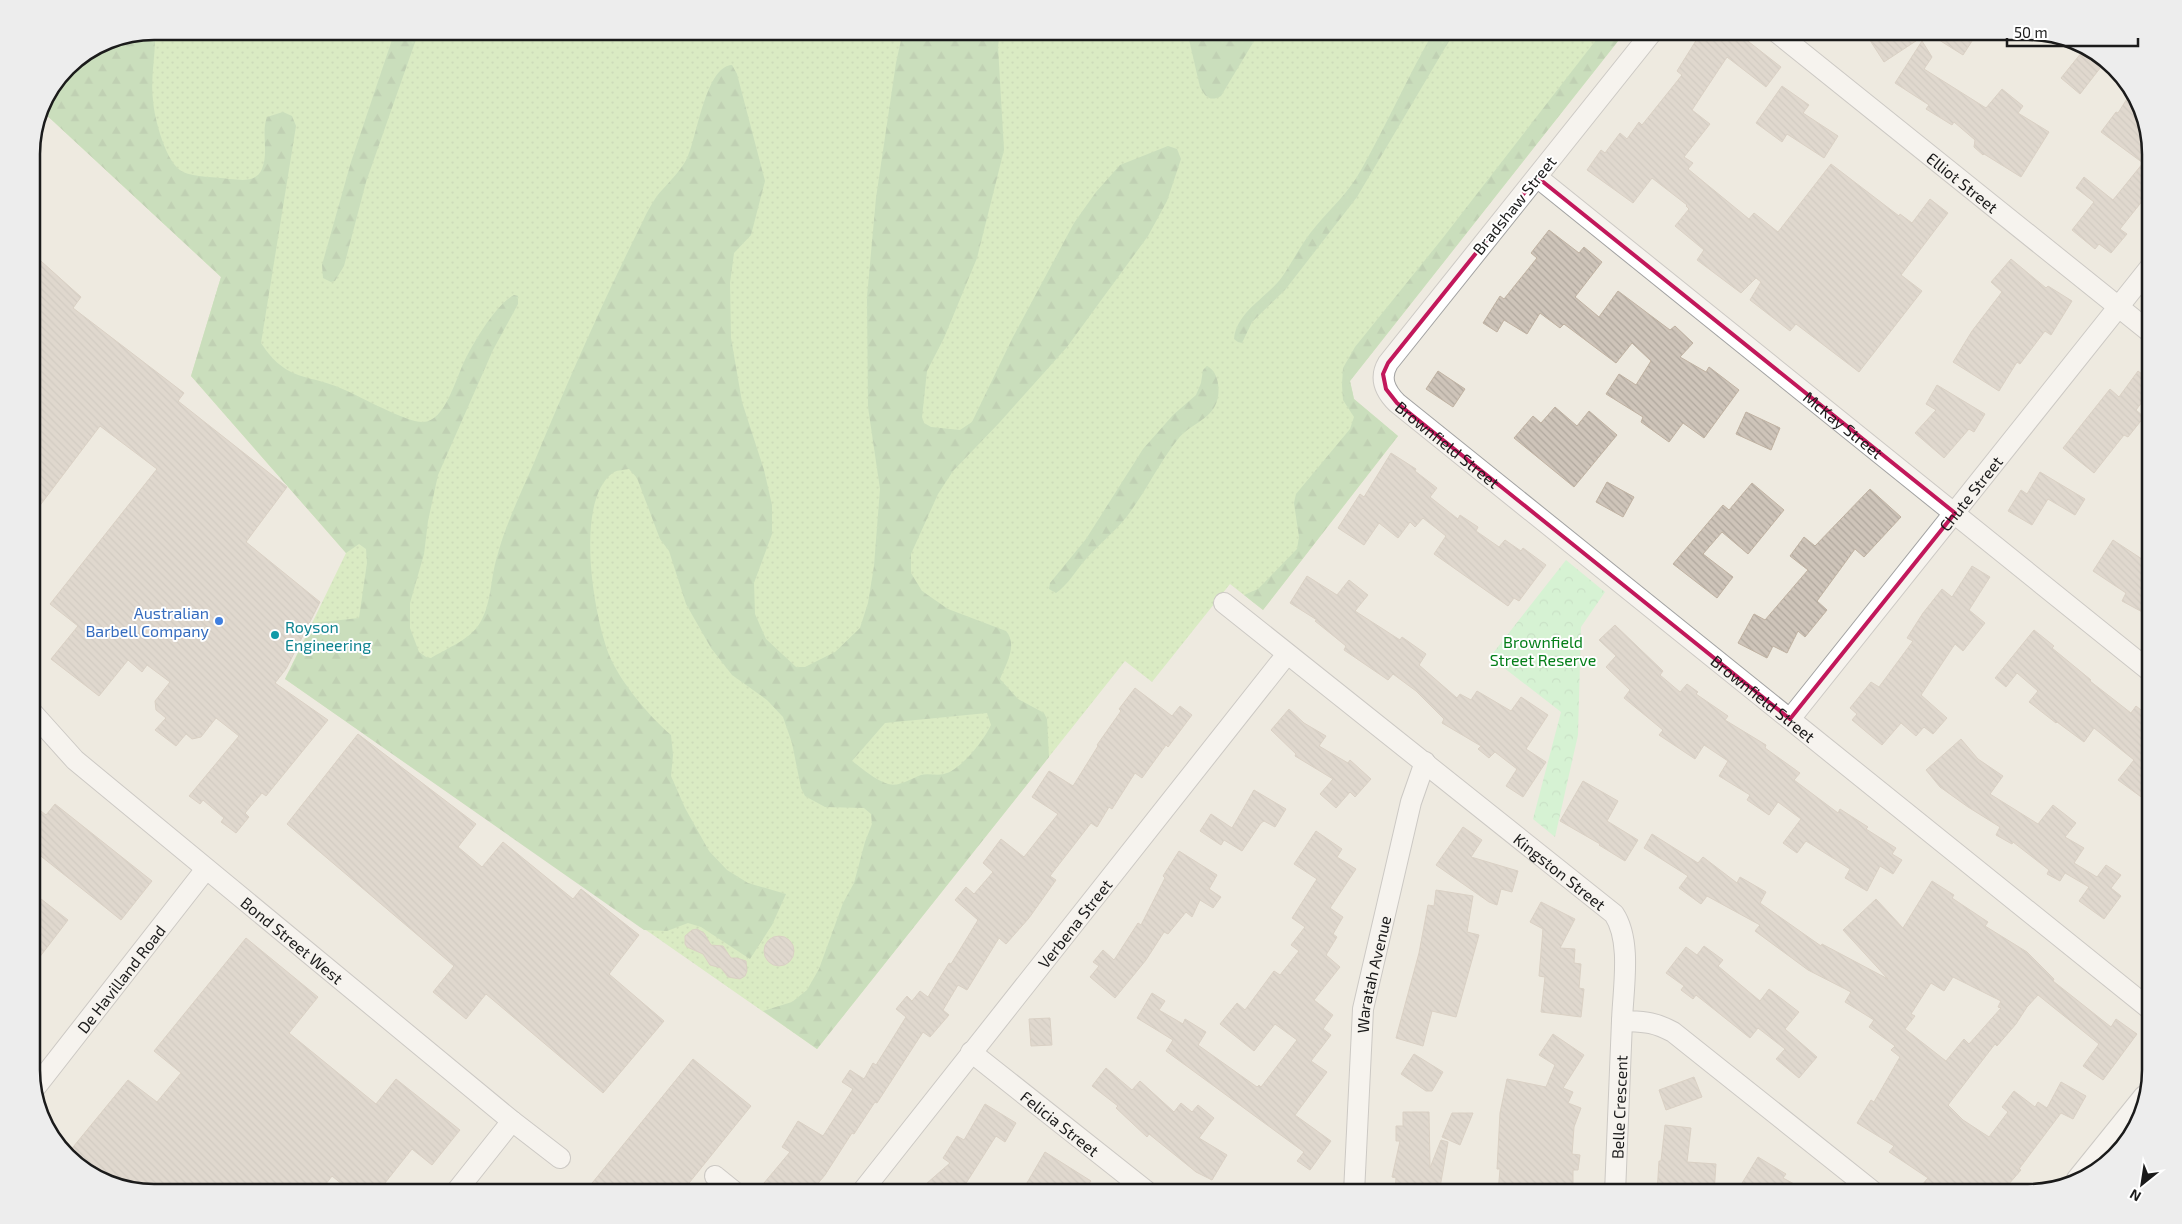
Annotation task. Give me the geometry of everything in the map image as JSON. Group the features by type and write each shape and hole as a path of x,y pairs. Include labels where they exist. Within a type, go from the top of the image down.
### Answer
{"street":[{"name":"Bradshaw Street","path":"1384,381 1382,374 1388,363 1646,40"},
{"name":"Elliot Street","path":"1787,40 2142,326"},
{"name":"McKay Street","path":"1536,177 2142,665"},
{"name":"Chute Street","path":"1790,719 2142,276"},
{"name":"Brownfield Street","path":"1384,381 1390,397 1397,403 2142,1003"},
{"name":"Kingston Street","path":"1224,603 1614,914 1619,921 1624,938 1622,1021"},
{"name":"Verbena Street","path":"868,1184 1287,654"},
{"name":"Bond Street West","path":"40,720 75,760 512,1121 560,1158"},
{"name":"Waratah Avenue","path":"1354,1184 1363,1009 1411,802 1425,762"},
{"name":"De Havilland Road","path":"41,1081 206,869"},
{"name":"Belle Crescent","path":"1615,1184 1622,1021"},
{"path":"1622,1021 1646,1021 1673,1032 1864,1184"},
{"name":"Felicia Street","path":"972,1052 1138,1184"},
{"path":"2085,1169 2135,1107"},
{"path":"462,1184 512,1121"},
{"path":"714,1176 724,1184"}],"highlighted area":[{"path":"1537,177 1955,513 1790,719 1397,403 1386,389 1383,374 1388,363"}],"green space":[{"path":"154,40 1619,40 1350,381 1354,399 1398,436 1263,610 1230,584 1152,682 1125,661 817,1049 285,679 346,553 191,376 221,277 47,116 59,91 68,79 91,59 125,44"},
{"path":"155,40 152,83 156,118 162,140 171,160 183,172 188,174 238,180 248,180 256,177 264,163 265,123 267,117 283,112 292,116 296,126 261,343 280,365 289,371 345,390 407,418 423,422 431,420 444,407 468,354 493,315 507,300 514,295 518,296 518,304 493,350 438,475 428,521 424,554 410,603 410,628 419,652 431,658 469,636 483,618 500,545 572,373 649,208 686,160 704,103 715,77 723,68 732,65 737,74 765,181 751,235 734,253 730,283 731,338 742,402 764,470 772,505 772,534 754,583 755,614 766,639 796,667 805,667 835,652 860,628 868,603 874,566 880,489 868,407 867,297 876,198 901,40 999,40 1004,150 977,258 944,338 927,371 922,417 924,423 931,427 960,430 972,422 1013,337 1074,223 1096,192 1120,165 1168,146 1177,149 1181,159 1167,201 1148,236 1067,347 953,471 938,494 911,554 911,573 922,591 948,609 1006,631 1011,642 1011,648 1008,661 1000,679 1018,699 1044,713 1047,719 1049,757 817,1049 763,1011 792,1002 807,990 819,969 843,903 854,883 872,824 871,814 864,808 825,807 805,796 801,788 792,743 783,717 767,700 732,675 711,648 686,604 669,551 660,539 637,478 629,469 614,472 601,486 594,507 590,532 591,560 593,589 598,616 610,657 621,678 645,709 671,735 673,755 671,776 685,808 709,851 727,870 748,883 786,894 772,925 750,959 701,927 688,923 667,931 644,930 285,679 313,623 359,618 367,563 366,549 359,544 346,553 191,376 221,277 47,116 59,91 68,79 91,59 125,44","holes":["987,713 991,725 964,761 951,771 938,775 921,775 901,784 892,785 878,780 852,761 885,723"]},
{"path":"392,40 416,40 366,182 344,266 335,281 331,282 323,278 322,265 351,162"},
{"path":"1189,40 1255,40 1221,96 1214,99 1208,98 1200,87"},
{"path":"1429,40 1450,40 1357,197 1285,290 1252,322 1242,343 1238,342 1234,339 1236,329 1241,320 1276,285 1311,232 1356,178 1371,153"},
{"path":"1596,40 1619,40 1350,381 1354,399 1398,436 1263,610 1244,595 1258,589 1297,549 1299,537 1294,503 1296,494 1350,429 1354,417 1343,400 1343,368 1355,347 1442,239"},
{"path":"1207,366 1215,373 1219,390 1217,401 1212,411 1182,434 1128,515 1086,559 1064,586 1056,593 1049,589 1050,583 1086,539 1143,449 1173,415 1196,395 1201,383 1203,370"},
{"name":"Brownfield Street Reserve","path":"1566,560 1605,592 1581,627 1578,735 1555,837 1533,819 1561,712 1490,657"}],"building":[{"path":"1696,40 1746,40 1781,67 1766,87 1727,57 1692,110 1710,124 1684,157 1693,163 1688,169 1749,219 1754,213 1778,232 1831,164 1899,216 1900,214 1912,223 1930,199 1948,213 1901,275 1922,291 1859,372 1796,324 1790,331 1750,300 1761,282 1756,278 1741,293 1697,260 1704,250 1675,226 1689,209 1687,205 1652,178 1633,203 1587,170 1601,150 1605,153 1620,133 1627,139 1639,122 1642,125 1682,75 1677,71"},
{"path":"1870,40 1917,40 1884,62"},
{"path":"1939,40 1973,40 1963,55"},
{"path":"1922,41 1932,57 1924,69 1986,108 2002,89 2023,106 2018,113 2049,132 2021,177 1983,155 1974,147 1975,140 1954,122 1952,125 1926,109 1929,105 1895,83"},
{"path":"2081,53 2101,67 2080,94 2061,78"},
{"path":"1782,86 1809,105 1803,113 1838,136 1824,158 1787,134 1782,142 1756,123"},
{"path":"2127,98 2140,132 2142,162 2101,132 2116,112 2118,113"},
{"path":"2142,164 2142,201 2120,229 2127,234 2111,253 2099,244 2095,249 2072,230 2094,202 2076,188 2084,177 2113,200"},
{"path":"1549,230 1579,253 1584,247 1602,262 1575,297 1599,317 1618,291 1670,330 1675,326 1693,343 1680,357 1706,372 1709,367 1739,390 1704,438 1683,423 1669,442 1641,422 1643,417 1606,394 1619,374 1636,385 1651,361 1632,343 1616,363 1564,324 1560,328 1540,313 1527,334 1504,320 1497,332 1483,323 1500,296 1504,299 1537,258 1531,253"},
{"path":"2011,259 2046,288 2048,286 2072,301 2051,335 2045,331 2020,364 2017,362 1999,391 1953,362 1972,331 2002,292 1991,282"},
{"path":"40,260 81,297 73,308 184,393 178,401 287,487 246,542 320,602 286,669 275,683 328,720 266,796 262,793 245,813 249,817 236,833 221,822 224,818 203,800 200,804 189,796 239,736 216,718 201,737 192,739 186,734 176,746 155,730 166,718 156,710 155,701 170,682 147,665 142,672 128,660 99,696 51,659 78,626 50,604 157,469 100,426 40,505"},
{"path":"1438,371 1465,389 1453,407 1426,389"},
{"path":"2138,371 2142,374 2142,402 2136,410 2142,415 2142,420 2128,437 2124,435 2094,473 2063,448 2110,389 2119,397"},
{"path":"1937,385 1985,414 1974,432 1969,429 1944,458 1915,433 1936,410 1926,404"},
{"path":"1555,407 1577,426 1589,411 1617,435 1574,487 1514,438 1533,416 1541,423"},
{"path":"1746,412 1780,428 1771,450 1736,434"},
{"path":"1391,453 1416,469 1415,471 1437,488 1430,497 1458,519 1460,515 1478,527 1476,531 1499,547 1505,540 1521,551 1523,548 1546,565 1519,601 1514,598 1508,606 1434,554 1446,536 1423,518 1415,527 1410,522 1398,538 1379,523 1364,545 1338,528 1360,494 1364,497"},
{"path":"2040,472 2085,499 2075,515 2048,499 2032,525 2008,511 2021,490 2027,494"},
{"path":"1607,482 1634,497 1623,517 1596,502"},
{"path":"1752,483 1784,510 1748,554 1722,532 1703,554 1733,577 1717,598 1673,564 1723,505 1729,510"},
{"path":"1870,489 1901,517 1864,557 1855,549 1817,601 1827,610 1805,637 1798,631 1787,653 1773,646 1767,658 1738,643 1754,614 1765,620 1808,570 1790,556 1804,537 1815,546"},
{"path":"2113,540 2142,559 2142,612 2122,601 2126,593 2093,571"},
{"path":"1972,566 1990,577 1969,610 1985,623 1963,651 1955,644 1921,695 1947,718 1933,734 1924,727 1916,736 1901,723 1882,745 1852,720 1857,714 1850,708 1871,682 1879,687 1913,641 1907,638 1923,613 1942,589 1952,597"},
{"path":"1307,576 1337,595 1349,580 1368,595 1355,611 1400,640 1402,637 1426,654 1419,665 1457,698 1460,694 1471,700 1477,691 1511,711 1521,697 1548,715 1526,749 1546,762 1523,797 1506,786 1517,769 1495,752 1489,758 1478,749 1481,746 1442,723 1444,719 1416,691 1393,674 1388,680 1344,650 1346,646 1315,621 1317,620 1290,603"},
{"path":"1615,625 1663,671 1660,675 1680,692 1687,684 1698,692 1696,694 1728,716 1725,720 1766,745 1765,748 1800,773 1794,780 1838,813 1840,809 1868,827 1866,829 1896,848 1892,854 1902,860 1893,874 1880,866 1867,891 1845,878 1850,869 1806,841 1797,853 1783,843 1801,819 1778,802 1769,815 1747,800 1750,795 1719,776 1728,761 1704,745 1695,759 1659,735 1663,730 1624,698 1630,690 1606,667 1616,656 1599,640"},
{"path":"2034,630 2054,646 2052,648 2090,681 2131,713 2136,706 2142,711 2142,798 2118,780 2134,760 2094,728 2084,742 2056,723 2029,702 2038,691 2017,673 2006,687 1995,678"},
{"path":"1135,688 1172,716 1180,706 1192,715 1168,747 1166,745 1142,778 1135,773 1112,809 1109,807 1097,827 1091,823 1050,876 1056,880 1029,918 1006,944 999,938 967,990 958,985 943,1010 949,1015 930,1037 923,1032 877,1103 875,1102 854,1134 852,1133 818,1184 765,1184 790,1152 782,1147 798,1121 823,1136 853,1089 842,1082 850,1070 864,1079 873,1063 876,1065 906,1017 896,1009 907,996 912,1001 920,991 928,997 949,963 951,964 978,920 955,900 966,887 974,894 993,872 983,863 1001,839 1024,857 1058,814 1032,797 1049,771 1073,786 1097,745 1121,711 1119,709"},
{"path":"1289,709 1304,723 1326,736 1319,746 1348,763 1350,760 1371,779 1355,797 1350,792 1336,808 1320,794 1333,779 1295,756 1296,754 1271,730"},
{"path":"358,734 476,824 458,847 482,867 503,842 573,899 581,889 639,935 609,974 664,1021 603,1093 486,994 466,1019 433,992 454,966 287,824"},
{"path":"1961,739 1978,759 2003,776 1990,794 2038,824 2053,805 2076,823 2065,837 2084,848 2074,863 2097,877 2106,865 2121,875 2111,888 2121,896 2104,919 2079,901 2089,887 2065,873 2060,881 2047,874 2049,870 2013,842 2012,844 1996,835 2000,827 1940,787 1926,770"},
{"path":"1583,781 1618,801 1607,821 1638,840 1625,861 1560,821"},
{"path":"1254,790 1286,809 1275,827 1264,821 1261,823 1242,851 1224,840 1221,845 1200,831 1211,814 1232,828"},
{"path":"55,804 152,881 121,920 40,855 40,810 46,815"},
{"path":"1463,827 1482,840 1471,857 1518,871 1512,892 1501,889 1497,905 1489,902 1436,865"},
{"path":"1316,831 1342,849 1337,857 1356,869 1330,908 1343,917 1333,934 1337,937 1326,955 1340,967 1314,1000 1333,1015 1323,1029 1331,1035 1311,1061 1327,1072 1295,1115 1331,1141 1310,1170 1297,1161 1304,1152 1166,1051 1173,1040 1137,1018 1152,993 1165,1001 1159,1010 1183,1024 1185,1019 1206,1032 1198,1045 1257,1087 1259,1085 1261,1087 1297,1040 1275,1024 1254,1051 1220,1024 1237,1003 1245,1010 1274,971 1280,975 1299,951 1291,945 1305,927 1292,918 1317,879 1294,864"},
{"path":"1652,834 1698,863 1703,857 1737,883 1740,877 1766,892 1760,903 1821,946 1822,944 1888,979 1843,930 1876,899 1903,928 1932,881 1954,895 1952,898 1988,922 1985,926 2027,952 2054,979 2053,981 2111,1027 2116,1019 2137,1034 2103,1080 2083,1066 2099,1044 2038,995 1997,1046 1995,1044 1948,1105 1963,1120 1989,1137 2008,1112 2002,1107 2014,1091 2035,1107 2038,1102 2047,1108 2061,1082 2086,1096 2073,1119 2061,1113 2019,1169 2021,1170 2009,1184 1923,1184 1928,1178 1889,1152 1894,1146 1857,1123 1871,1100 1874,1102 1900,1057 1891,1050 1895,1046 1869,1027 1874,1020 1845,1002 1851,992 1808,970 1755,931 1760,925 1707,896 1701,904 1679,888 1688,876 1644,848","holes":["1953,977 2001,1001 1998,1007 2001,1008 1969,1044 1964,1039 1946,1061 1905,1029 1915,1016 1911,1014 1931,983 1944,991"]},
{"path":"1179,851 1217,875 1209,889 1221,897 1213,908 1200,900 1192,917 1186,912 1168,934 1164,932 1146,960 1115,998 1090,977 1099,966 1093,962 1103,950 1114,960 1138,923 1141,925 1165,878 1163,876"},
{"path":"1436,890 1473,896 1467,932 1479,935 1456,1017 1432,1011 1423,1046 1396,1038 1419,953 1428,905 1434,906"},
{"path":"40,898 68,920 40,957"},
{"path":"1541,902 1575,919 1560,948 1575,949 1574,963 1581,964 1579,988 1584,989 1581,1017 1541,1012 1545,977 1539,976 1543,929 1530,922"},
{"path":"697,929 704,933 711,945 723,946 731,958 746,961 747,971 745,976 740,979 728,977 721,968 710,965 703,954 687,947 685,936 692,930"},
{"path":"779,936 790,940 794,951 790,962 779,966 768,962 764,951 768,940"},
{"path":"246,938 318,997 289,1033 376,1104 396,1079 460,1130 432,1165 412,1149 384,1184 342,1184 332,1176 326,1184 154,1184 125,1180 97,1169 72,1148 128,1080 157,1102 181,1073 154,1051"},
{"path":"1704,946 1723,960 1718,966 1760,1001 1769,989 1799,1012 1785,1029 1817,1057 1799,1078 1776,1059 1785,1049 1758,1028 1750,1038 1696,995 1693,999 1681,990 1684,986 1666,973 1686,947 1697,955"},
{"path":"1050,1018 1052,1045 1031,1046 1029,1019"},
{"path":"1553,1034 1584,1055 1563,1088 1573,1092 1568,1103 1581,1108 1574,1127 1572,1154 1580,1155 1578,1170 1573,1170 1573,1184 1499,1184 1500,1169 1497,1169 1500,1113 1507,1079 1546,1087 1555,1065 1539,1055"},
{"path":"1414,1054 1443,1072 1432,1091 1426,1091 1401,1074"},
{"path":"693,1059 751,1106 688,1184 591,1184"},
{"path":"1106,1068 1132,1090 1140,1081 1174,1112 1181,1103 1192,1112 1198,1105 1214,1118 1199,1138 1227,1155 1212,1180 1196,1172 1149,1134 1147,1137 1116,1108 1118,1106 1092,1086"},
{"path":"1694,1077 1702,1097 1666,1110 1659,1090"},
{"path":"985,1104 1016,1123 1005,1142 996,1136 966,1184 926,1184 950,1163 943,1158 957,1136 964,1140"},
{"path":"1403,1112 1429,1112 1430,1168 1441,1140 1448,1142 1441,1184 1396,1184 1396,1178 1392,1177 1400,1141 1396,1141 1396,1126 1403,1126"},
{"path":"1452,1113 1473,1113 1460,1145 1442,1137"},
{"path":"1665,1125 1691,1128 1687,1162 1716,1164 1715,1184 1658,1184 1659,1161 1661,1161"},
{"path":"1045,1152 1091,1181 1089,1184 1026,1184"},
{"path":"1758,1157 1786,1174 1783,1178 1794,1184 1742,1184"}],"place":[{"name":"Australian Barbell Company","path":"219,621"},
{"name":"Royson Engineering","path":"275,635"}]}
